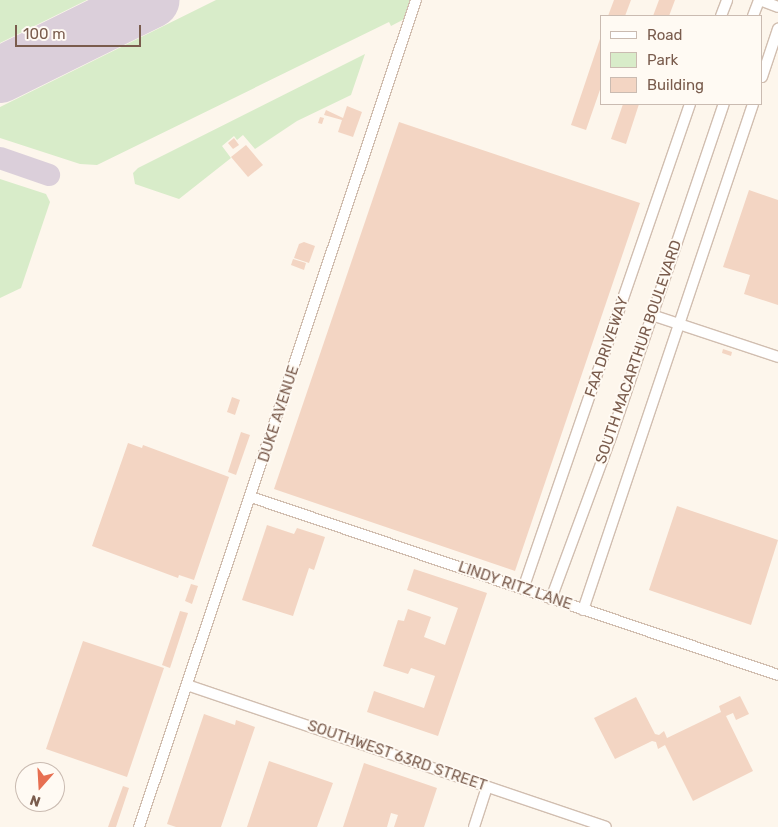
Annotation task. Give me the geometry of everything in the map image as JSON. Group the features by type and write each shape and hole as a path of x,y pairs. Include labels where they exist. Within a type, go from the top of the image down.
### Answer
{"street":[{"name":"DUKE AVENUE","path":"139,827 416,0"},
{"path":"721,15 727,0"},
{"path":"753,15 759,0 778,6"},
{"path":"763,74 778,29"},
{"name":"FAA DRIVEWAY","path":"523,590 690,105"},
{"name":"SOUTH MACARTHUR BOULEVARD","path":"551,599 652,315 724,105"},
{"path":"583,610 753,105"},
{"path":"652,315 778,357"},
{"name":"LINDY RITZ LANE","path":"251,497 778,676"},
{"name":"SOUTHWEST 63RD STREET","path":"187,685 606,827"},
{"path":"474,827 487,787"}],"green space":[{"path":"0,0 87,0 0,43"},
{"path":"216,0 417,0 412,15 391,26 389,22 97,165 80,164 0,138 0,107"},
{"path":"365,54 351,95 297,121 255,149 243,135 237,140 234,136 222,146 231,158 179,199 135,184 133,173 138,168"},
{"path":"0,179 46,194 50,202 21,288 0,298"}],"building":[{"path":"614,0 631,0 625,15 608,15"},
{"path":"659,0 675,0 669,15 653,15"},
{"path":"600,39 600,90 586,130 571,125"},
{"path":"623,105 639,105 626,144 611,139"},
{"path":"347,106 362,112 353,137 338,132 342,120 324,115 326,110 343,118"},
{"path":"320,117 324,118 322,124 318,123"},
{"path":"399,122 640,203 515,571 274,489"},
{"path":"234,138 239,145 233,149 228,143"},
{"path":"246,145 263,165 248,177 231,157"},
{"path":"749,190 778,200 778,305 744,294 750,275 723,267"},
{"path":"304,242 315,246 309,263 294,258 299,244"},
{"path":"293,259 306,263 304,270 291,265"},
{"path":"723,349 732,352 731,356 722,353"},
{"path":"232,397 240,400 235,415 227,412"},
{"path":"241,432 250,435 236,475 228,472"},
{"path":"128,443 142,448 143,445 229,477 194,580 179,575 178,578 92,546"},
{"path":"677,506 778,540 751,625 649,590"},
{"path":"267,525 294,534 297,528 325,537 314,570 309,568 293,616 242,600"},
{"path":"414,569 487,593 438,736 367,712 374,691 424,708 435,676 411,668 408,674 383,666 398,620 404,621 408,609 431,617 424,637 445,645 458,608 407,590"},
{"path":"191,584 198,586 192,604 185,601"},
{"path":"180,611 188,613 170,668 162,665"},
{"path":"83,641 164,668 127,777 46,749"},
{"path":"740,696 749,714 736,720 733,713 726,716 753,771 693,801 665,745 658,749 656,742 652,741 615,759 594,718 636,697 655,734 659,735 664,731 667,738 721,712 719,706"},
{"path":"204,714 235,725 236,720 255,727 221,827 176,827 167,824"},
{"path":"269,761 333,783 317,827 247,827"},
{"path":"364,763 437,788 424,827 394,827 398,815 391,813 387,827 343,827"},
{"path":"123,786 129,788 116,827 108,827"}],"taxiway":[{"path":"0,158 49,175"}],"runway":[{"path":"0,75 152,0"}]}
